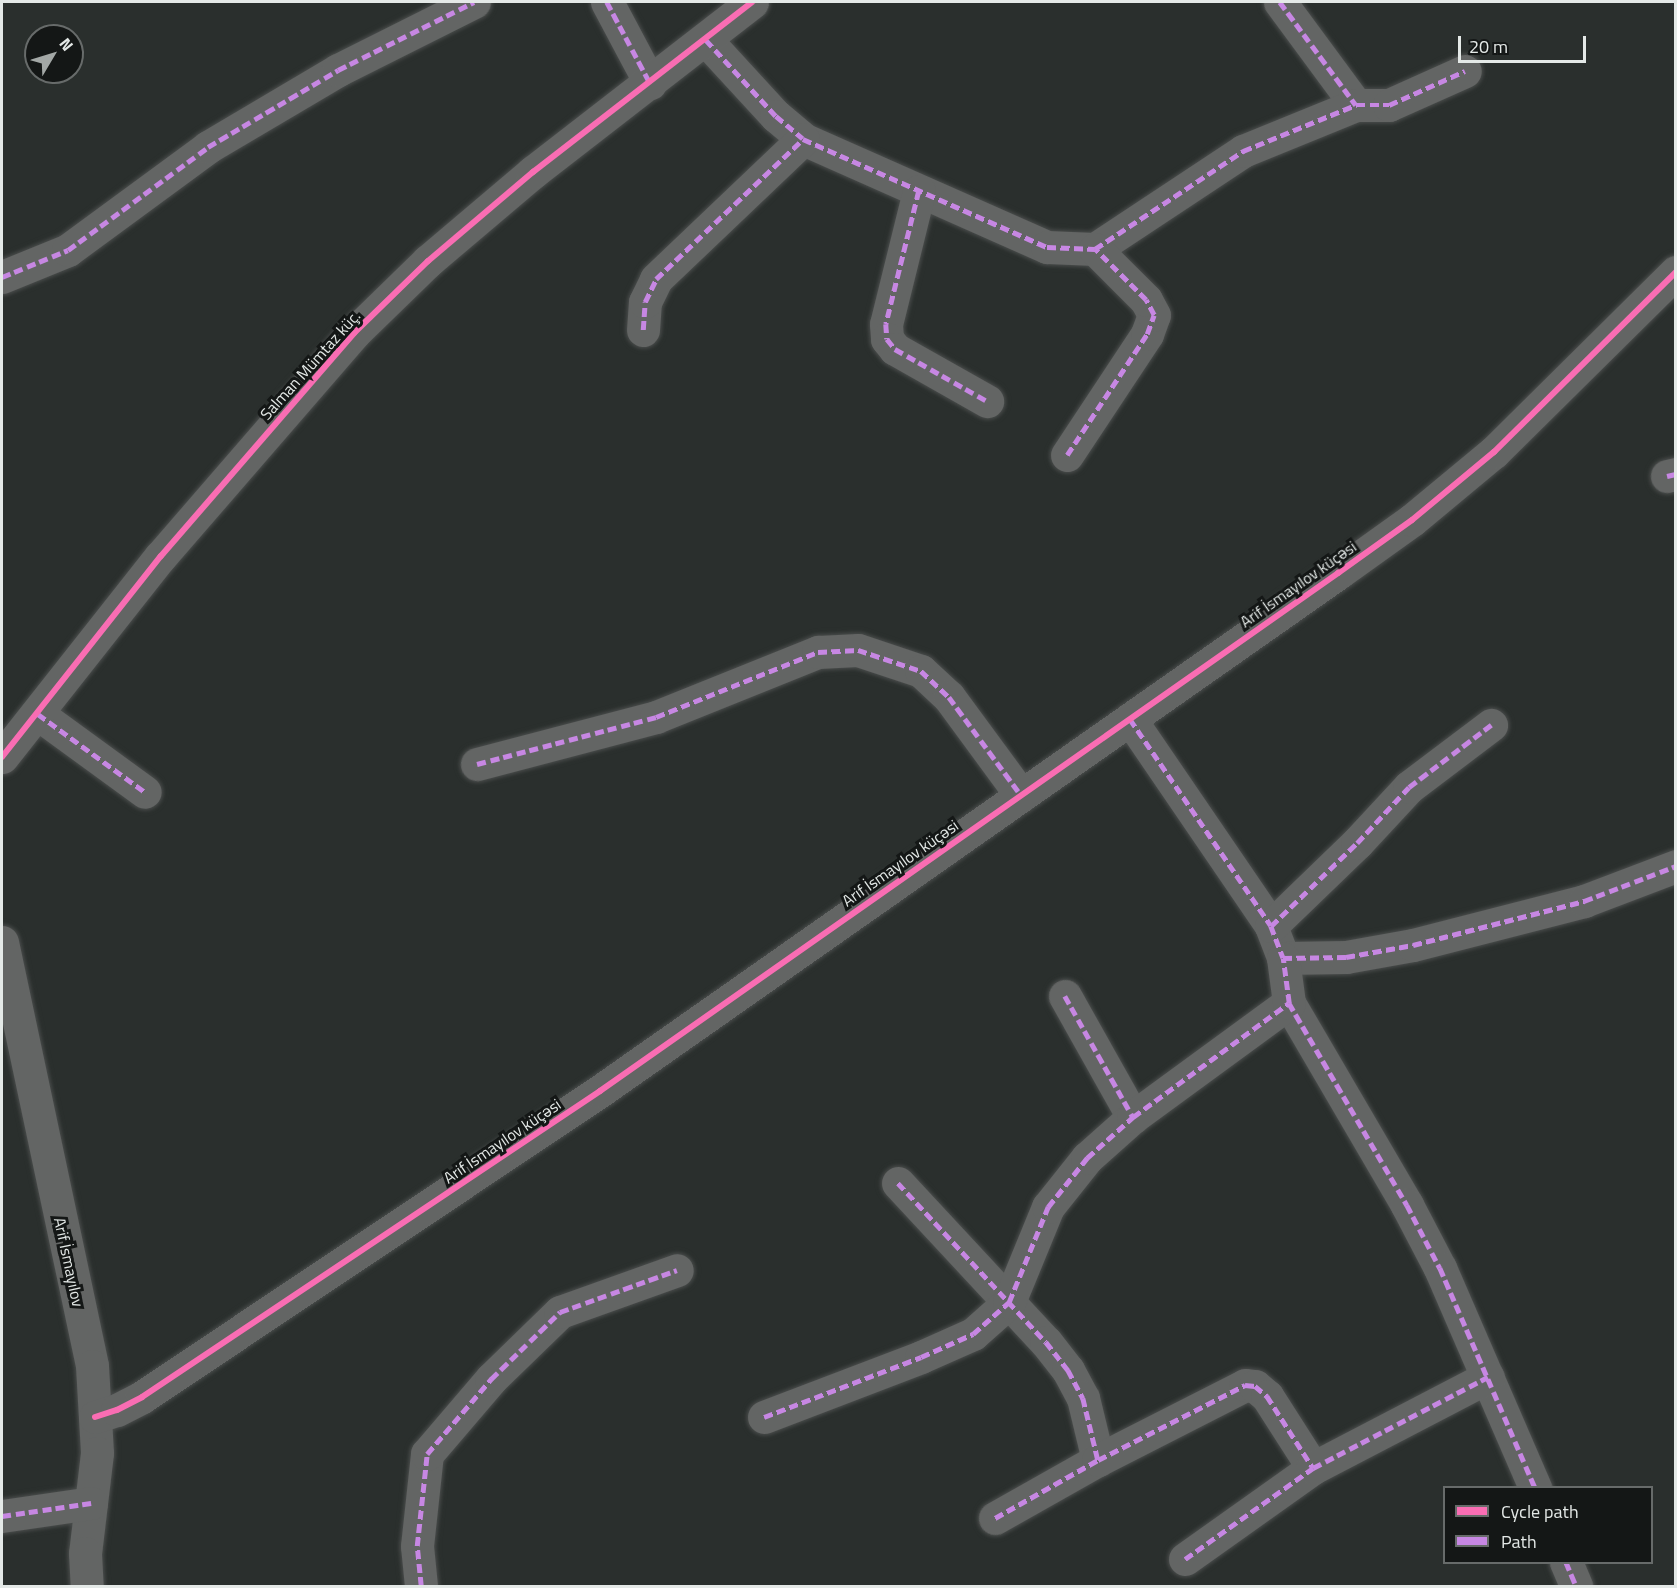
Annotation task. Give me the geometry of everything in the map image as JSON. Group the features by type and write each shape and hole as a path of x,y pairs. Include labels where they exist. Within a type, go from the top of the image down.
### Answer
{"street":[{"path":"2,277 68,250 208,147 338,70 474,2"},
{"path":"607,2 650,83"},
{"name":"Salman Mümtaz küç.","path":"2,757 161,556 354,333 428,261 533,172 706,40 752,2"},
{"path":"1280,2 1356,105"},
{"path":"706,40 776,116 803,139 1047,248 1095,249 1243,151 1356,105 1389,105 1465,71"},
{"path":"643,330 645,302 656,279 803,139"},
{"path":"919,191 886,324 887,339 895,349 987,401"},
{"path":"1067,455 1147,334 1154,315 1146,300 1095,249"},
{"name":"Arif İsmayılov küçəsi","path":"95,1417 117,1410 142,1397 600,1091 1412,520 1494,452 1676,272"},
{"path":"477,764 656,717 818,652 858,650 921,671 942,690 1021,795"},
{"path":"38,714 145,792"},
{"path":"1130,719 1271,926 1283,958 1289,1003 1407,1205 1440,1268 1534,1486"},
{"path":"1271,926 1357,843 1409,787 1491,725"},
{"path":"1283,958 1346,957 1413,945 1584,901 1676,866"},
{"name":"Arif İsmayılov","path":"2,942 92,1366 97,1453 85,1553 87,1587"},
{"path":"1065,996 1133,1117"},
{"path":"764,1417 921,1358 974,1334 1009,1302 1048,1207 1087,1158 1133,1117 1289,1003"},
{"path":"898,1183 1009,1302 1068,1370 1083,1398 1098,1460"},
{"path":"421,1587 417,1546 427,1454 491,1379 560,1312 677,1270"},
{"path":"1185,1558 1313,1468 1488,1377"},
{"path":"995,1518 1098,1460 1245,1385 1255,1386 1267,1396 1313,1468"},
{"path":"2,1516 91,1503"},
{"path":"1566,1564 1576,1587"}],"marked path":[{"path":"2,277 68,250 208,147 338,70 474,2"},
{"path":"607,2 650,83"},
{"path":"1280,2 1356,105"},
{"path":"706,40 776,116 803,139 1047,247 1095,249 1243,151 1356,105 1389,105 1465,71"},
{"path":"643,330 645,302 656,279 803,139"},
{"path":"919,191 886,324 887,339 895,349 987,401"},
{"path":"1067,455 1147,334 1154,315 1146,300 1095,249"},
{"path":"1667,476 1676,474"},
{"path":"477,764 656,717 818,652 858,650 921,671 949,697 1021,795"},
{"path":"38,714 145,792"},
{"path":"1130,719 1271,926 1283,958 1346,957 1413,945 1584,901 1676,866"},
{"path":"1271,926 1357,843 1409,787 1491,725"},
{"path":"764,1417 921,1357 973,1334 1009,1302 1048,1207 1087,1158 1133,1117 1289,1003 1283,958"},
{"path":"1065,996 1133,1117"},
{"path":"1289,1003 1407,1205 1440,1268 1534,1486"},
{"path":"898,1183 1046,1342 1068,1370 1083,1398 1098,1460"},
{"path":"421,1586 417,1546 427,1454 491,1379 560,1312 677,1270"},
{"path":"1185,1559 1313,1468 1488,1377"},
{"path":"995,1518 1098,1460 1245,1385 1255,1386 1267,1396 1313,1468"},
{"path":"2,1516 91,1503"},
{"path":"1567,1564 1576,1586"}],"cycle path":[{"path":"2,757 161,556 354,333 428,261 533,172 752,2"},
{"path":"95,1417 117,1410 142,1397 600,1091 1412,520 1494,452 1676,272"}]}
